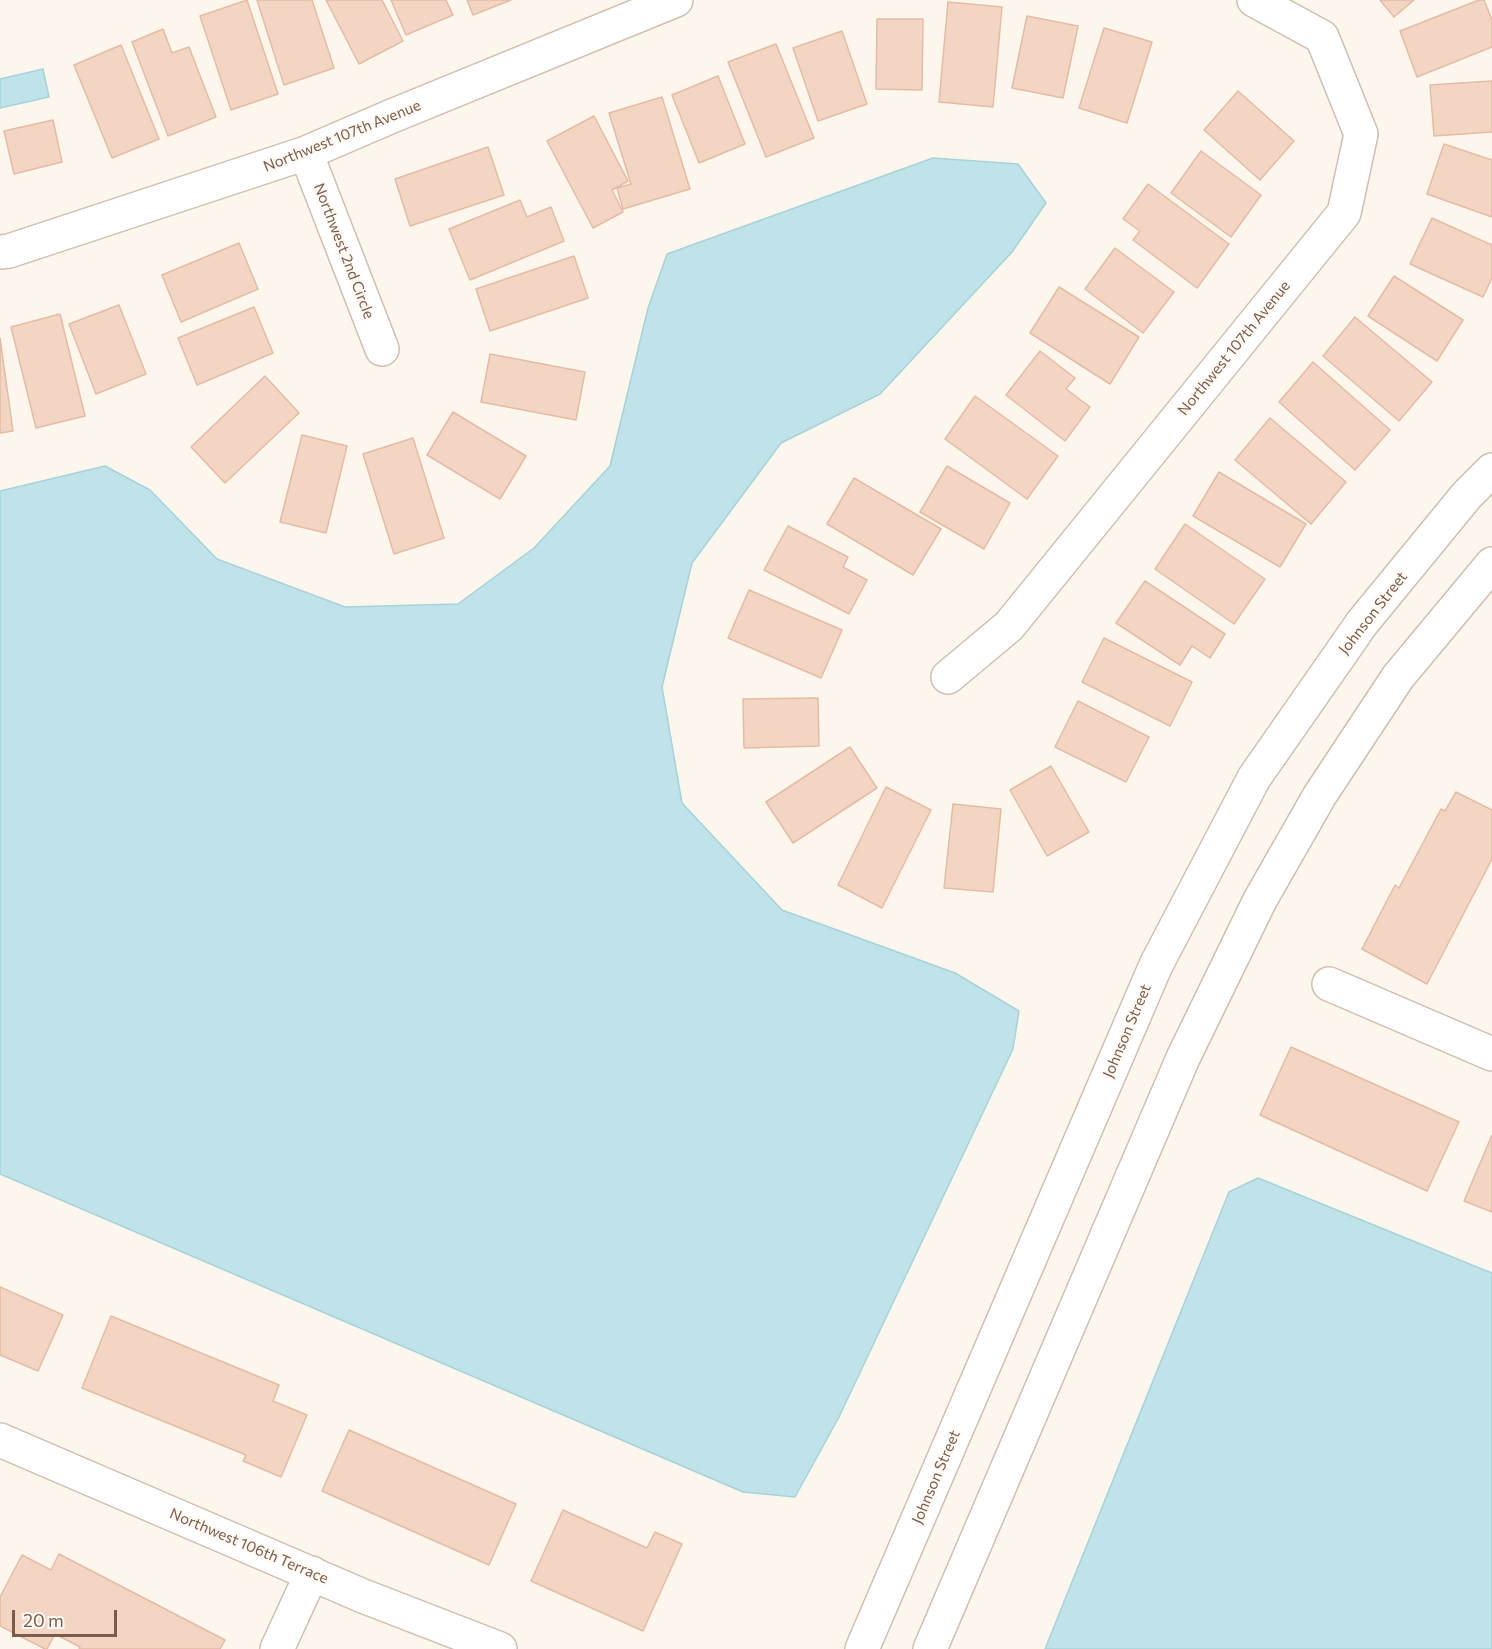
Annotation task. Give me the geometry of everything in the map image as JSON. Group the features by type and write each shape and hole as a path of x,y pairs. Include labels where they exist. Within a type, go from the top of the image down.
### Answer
{"street":[{"name":"Northwest 107th Avenue","path":"0,252 9,251 306,153 676,0"},
{"name":"Northwest 107th Avenue","path":"948,677 1009,626 1344,213 1360,134 1322,37 1254,0"},
{"name":"Northwest 2nd Circle","path":"306,153 382,349"},
{"name":"Johnson Street","path":"862,1649 1156,965 1254,778 1362,623 1467,495 1492,470"},
{"path":"930,1649 1183,1058 1260,900 1320,795 1398,677 1492,564"},
{"path":"1329,984 1488,1042"},
{"name":"Northwest 106th Terrace","path":"0,1440 363,1596 500,1649"},
{"path":"278,1649 312,1573"}],"water":[{"path":"43,69 49,97 0,108 0,79"},
{"path":"933,158 1018,164 1046,203 1012,252 880,394 781,443 692,563 662,687 682,803 782,910 955,973 1019,1011 1013,1049 839,1417 795,1497 743,1492 0,1174 0,491 105,466 150,490 217,559 345,607 458,604 534,548 610,466 648,308 667,254"},
{"path":"1258,1178 1492,1273 1492,1649 1045,1649 1229,1192"}],"building":[{"path":"247,0 278,94 231,110 200,16"},
{"path":"257,0 312,0 334,68 284,85"},
{"path":"326,0 382,0 403,41 359,64"},
{"path":"391,0 446,0 453,15 406,35"},
{"path":"467,0 511,0 473,15"},
{"path":"1380,0 1414,0 1394,17"},
{"path":"1484,0 1492,20 1492,47 1417,77 1400,31"},
{"path":"948,2 1002,7 993,107 939,102"},
{"path":"1027,16 1078,26 1063,98 1012,88"},
{"path":"877,19 923,19 922,90 876,89"},
{"path":"1104,28 1152,42 1127,123 1079,108"},
{"path":"163,29 172,53 189,47 216,117 168,136 132,42"},
{"path":"842,31 867,104 818,121 793,48"},
{"path":"776,44 814,138 766,157 728,62"},
{"path":"121,45 159,139 112,158 74,65"},
{"path":"718,76 745,144 699,163 672,95"},
{"path":"1492,81 1492,132 1434,136 1430,85"},
{"path":"1238,91 1294,141 1260,180 1204,130"},
{"path":"662,97 690,189 623,209 617,188 631,184 609,113"},
{"path":"594,116 628,181 612,190 623,212 593,228 547,141"},
{"path":"53,120 62,162 14,174 4,131"},
{"path":"1444,144 1492,160 1492,217 1427,194"},
{"path":"488,147 504,195 410,226 395,179"},
{"path":"1201,151 1261,195 1231,237 1171,193"},
{"path":"1148,184 1229,244 1197,288 1133,240 1140,231 1123,219"},
{"path":"520,200 527,217 551,207 564,241 470,280 449,229"},
{"path":"1432,218 1492,245 1492,278 1483,297 1410,264"},
{"path":"239,243 258,289 181,322 162,275"},
{"path":"1115,248 1174,292 1143,333 1085,289"},
{"path":"574,256 588,298 490,331 476,289"},
{"path":"1394,276 1463,320 1437,361 1368,316"},
{"path":"1059,287 1139,337 1110,384 1030,333"},
{"path":"119,305 146,374 96,394 69,324"},
{"path":"254,307 273,353 197,385 178,338"},
{"path":"60,314 85,416 36,428 11,327"},
{"path":"1355,317 1432,382 1399,421 1323,356"},
{"path":"0,338 13,431 0,433"},
{"path":"1040,351 1075,378 1066,389 1090,407 1065,441 1006,395"},
{"path":"490,354 585,372 576,420 481,402"},
{"path":"1313,362 1390,430 1355,470 1279,402"},
{"path":"265,376 299,413 225,483 191,447"},
{"path":"975,396 1058,456 1027,499 945,439"},
{"path":"453,412 526,456 500,499 427,455"},
{"path":"1270,418 1346,482 1311,524 1235,460"},
{"path":"302,435 347,446 326,533 280,522"},
{"path":"413,438 444,538 394,554 363,454"},
{"path":"947,466 1010,503 984,549 920,512"},
{"path":"1219,472 1306,524 1280,567 1193,516"},
{"path":"854,478 941,529 913,575 827,524"},
{"path":"1185,524 1265,579 1234,624 1155,569"},
{"path":"788,526 848,557 843,567 867,580 849,614 764,570"},
{"path":"1145,581 1225,634 1210,658 1192,646 1180,665 1116,623"},
{"path":"749,590 842,630 821,678 728,638"},
{"path":"1104,638 1192,682 1170,726 1082,682"},
{"path":"818,698 819,746 744,748 743,699"},
{"path":"1078,701 1149,737 1126,782 1055,747"},
{"path":"850,747 877,788 793,843 766,802"},
{"path":"1051,766 1089,832 1047,856 1010,790"},
{"path":"886,787 931,810 882,908 838,885"},
{"path":"1456,792 1492,810 1492,859 1427,984 1362,949 1395,885 1399,888 1441,809 1445,811"},
{"path":"953,804 1001,809 993,892 944,888"},
{"path":"1291,1047 1459,1122 1427,1191 1260,1115"},
{"path":"1492,1135 1492,1212 1464,1201"},
{"path":"0,1287 63,1315 38,1371 0,1355"},
{"path":"111,1316 279,1385 273,1401 307,1415 281,1477 243,1461 246,1455 82,1388"},
{"path":"349,1430 516,1504 489,1565 322,1491"},
{"path":"563,1510 647,1548 655,1532 682,1544 643,1631 531,1581"},
{"path":"59,1554 225,1640 220,1649 79,1649 80,1647 55,1634 45,1649 0,1626 0,1597 22,1555 51,1570"}]}
